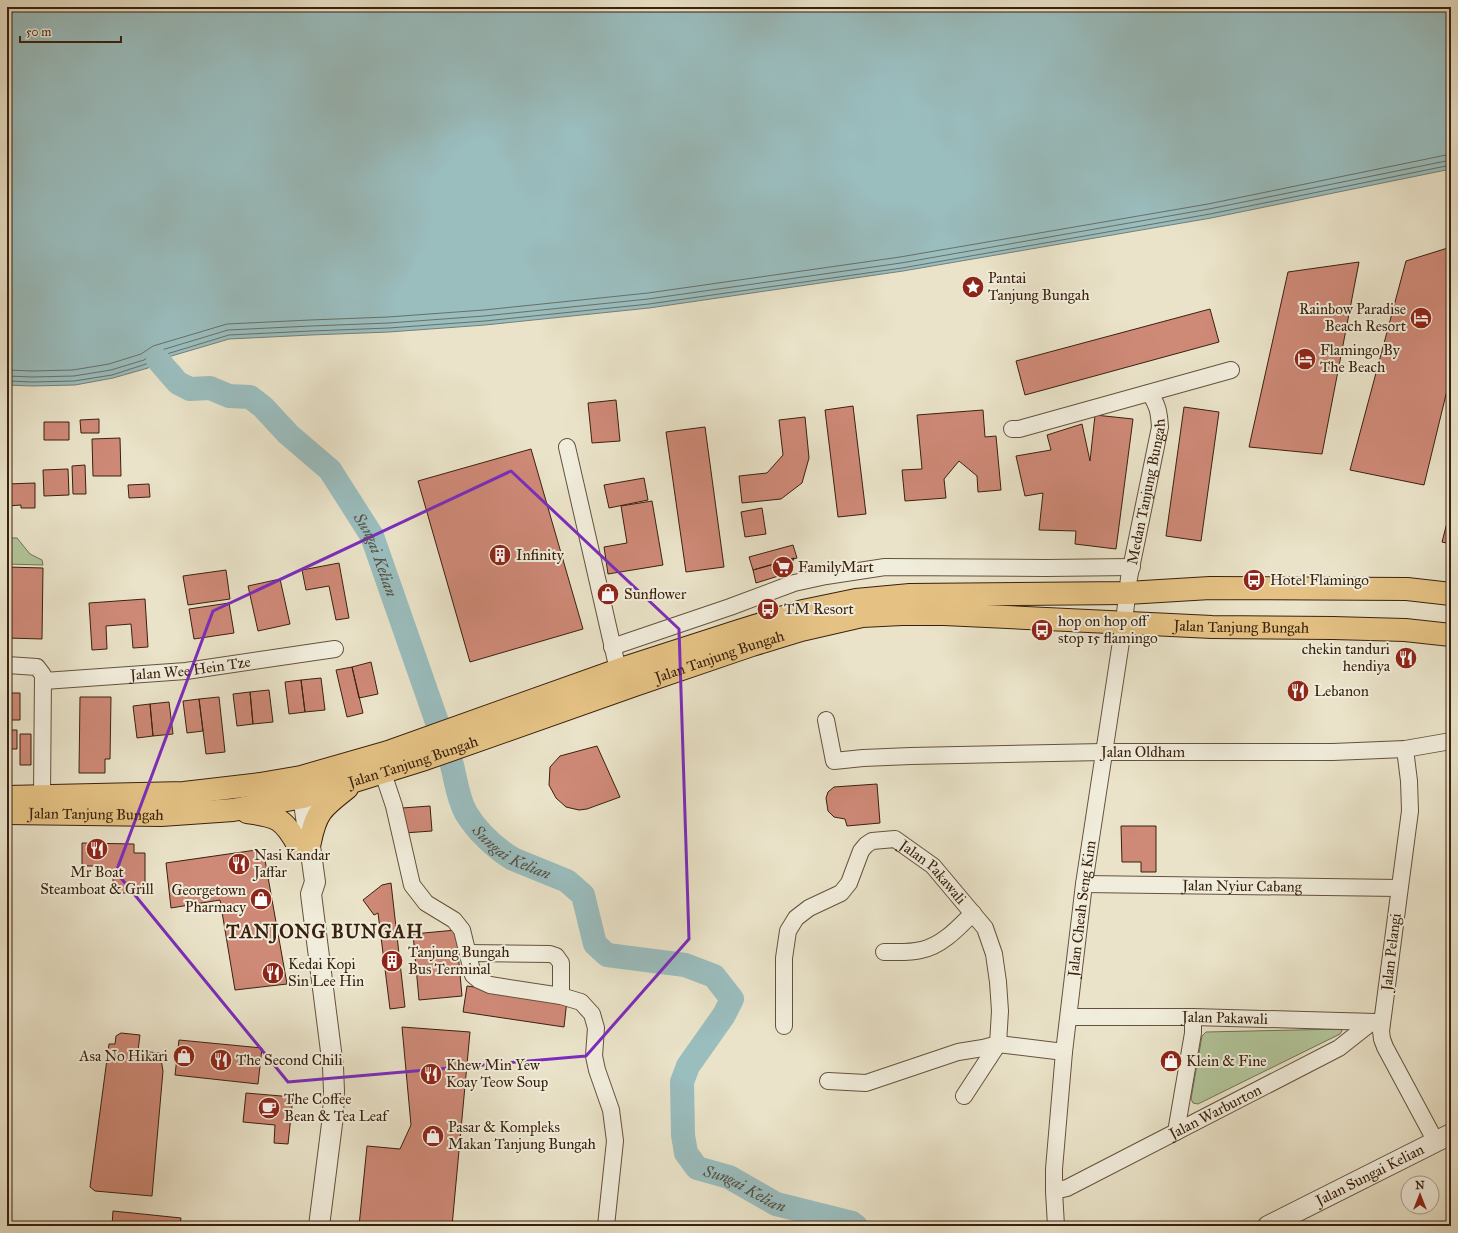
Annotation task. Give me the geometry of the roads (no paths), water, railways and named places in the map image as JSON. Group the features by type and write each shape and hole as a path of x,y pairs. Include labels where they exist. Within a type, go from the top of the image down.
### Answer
{"main road":[{"name":"Jalan Tanjung Bungah","path":"464,735 618,670 802,611 856,600 910,595 1127,593 1210,588 1407,589 1451,594"},
{"name":"Jalan Tanjung Bungah","path":"19,802 184,793 260,784 296,788 356,781 382,773 422,750 464,735 808,628 862,616 944,614 1212,627 1398,630 1451,635"},
{"name":"Jalan Tanjung Bungah","path":"19,802 161,815 233,810 296,788 388,752 422,750"},
{"path":"233,810 268,815 278,819 304,843 317,815 326,805 356,781"}],"street":[{"path":"1012,429 1019,429 1231,370"},
{"name":"Medan Tanjung Bungah","path":"1127,593 1160,427 1159,412 1156,402 1149,393"},
{"path":"567,447 618,670"},
{"path":"612,647 730,607 794,583 826,576 885,567 1132,567"},
{"name":"Jalan Cheah Seng Kim","path":"1056,1226 1054,1191 1064,1052 1084,884 1124,622 1127,593"},
{"name":"Jalan Wee Hein Tze","path":"44,681 186,671 335,649"},
{"path":"7,665 37,667 43,675 44,681 19,802"},
{"name":"Jalan Oldham","path":"826,720 834,761 911,756 1103,752 1333,752 1405,749 1451,741"},
{"name":"Jalan Pelangi","path":"1405,749 1409,781 1410,811 1377,1022 1385,1047 1443,1138"},
{"path":"382,773 394,806 412,885 426,903 454,920 462,930 472,975 490,985 561,996 581,1002 592,1014 596,1028 594,1056 611,1110 615,1141 606,1226"},
{"path":"296,788 304,843 315,882 311,894 333,1067 333,1116 319,1226"},
{"name":"Jalan Pakawali","path":"784,1026 784,958 788,931 796,918 810,908 841,893 849,882 861,851 872,841 895,839 933,866 985,928 994,954 1000,1011 998,1044 964,1096"},
{"name":"Jalan Nyiur Cabang","path":"1084,884 1399,888"},
{"name":"Jalan Pakawali","path":"884,952 921,950 938,945 973,913"},
{"path":"468,953 550,954 556,956 561,963 561,996"},
{"name":"Jalan Pakawali","path":"1069,1017 1193,1017 1377,1022"},
{"path":"1176,1132 1193,1033 1193,1017"},
{"name":"Jalan Warburton","path":"1054,1191 1067,1188 1338,1048 1377,1022"},
{"path":"828,1081 866,1083 958,1052 998,1044 1064,1052"},
{"name":"Jalan Sungai Kelian","path":"1268,1226 1443,1138"}],"water":[{"path":"7,7 1451,7 1451,169 1211,218 903,271 649,308 485,325 389,332 229,339 158,360 148,368 113,378 75,385 7,385"}],"waterway":[{"name":"Sungai Kelian","path":"158,360 178,383 190,389 210,388 229,396 250,397 263,407 288,434 330,470 372,536 452,765 461,802 470,820 481,833 500,850 513,859 567,881 583,895 595,944 607,955 685,965 714,976 732,999 724,1015 688,1066 682,1082 683,1135 686,1153 697,1168 729,1177 776,1204 852,1223 856,1226"}],"place":[{"name":"Pantai Tanjung Bungah","path":"973,287"},
{"name":"Rainbow Paradise Beach Resort","path":"1421,318"},
{"name":"Flamingo By The Beach","path":"1305,359"},
{"name":"Infinity","path":"500,555"},
{"name":"FamilyMart","path":"783,567"},
{"name":"Hotel Flamingo","path":"1254,580"},
{"name":"Sunflower","path":"608,594"},
{"name":"TM Resort","path":"768,609"},
{"name":"hop on hop off stop 15 flamingo","path":"1042,630"},
{"name":"chekin tanduri hendiya","path":"1406,658"},
{"name":"Lebanon","path":"1298,691"},
{"name":"Mr Boat Steamboat & Grill","path":"97,849"},
{"name":"Nasi Kandar Jaffar","path":"239,864"},
{"name":"Georgetown Pharmacy","path":"261,899"},
{"name":"Tanjung Bungah Bus Terminal","path":"392,961"},
{"name":"Kedai Kopi Sin Lee Hin","path":"273,973"},
{"name":"Asa No Hikari","path":"184,1056"},
{"name":"The Second Chili","path":"221,1060"},
{"name":"Klein & Fine","path":"1171,1061"},
{"name":"Khew Min Yew Koay Teow Soup","path":"431,1074"},
{"name":"The Coffee Bean & Tea Leaf","path":"269,1108"},
{"name":"Pasar & Kompleks Makan Tanjung Bungah","path":"433,1136"}],"district":[{"name":"TANJONG BUNGAH","path":"325,931"}]}
